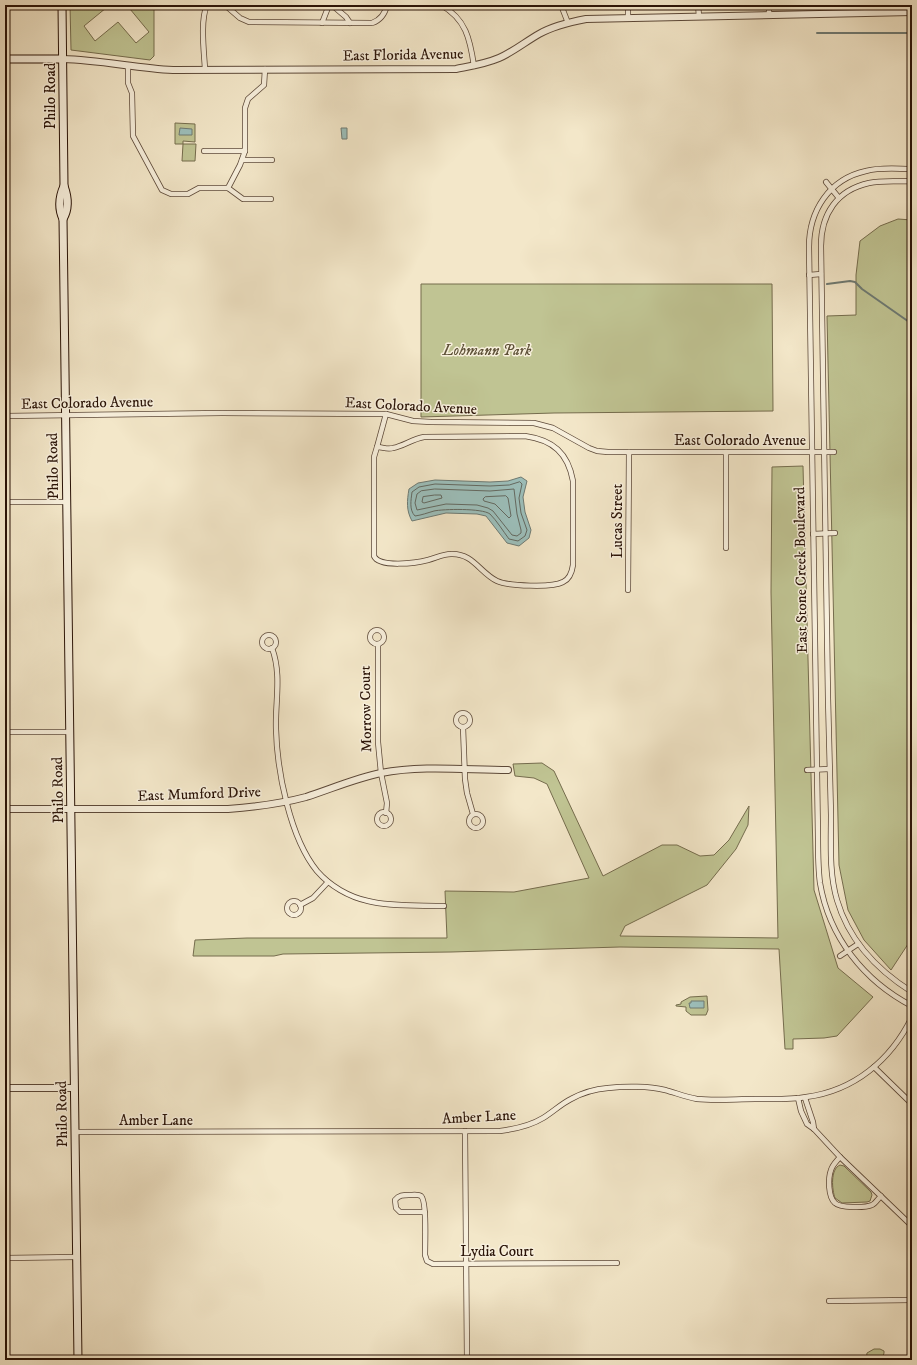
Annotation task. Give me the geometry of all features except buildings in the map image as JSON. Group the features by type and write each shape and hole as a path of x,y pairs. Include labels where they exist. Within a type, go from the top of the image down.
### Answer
{"main road":[{"name":"Philo Road","path":"62,5 64,186 60,195 60,212 63,219 72,809 78,1360"},
{"name":"East Florida Avenue","path":"5,59 63,59"}],"street":[{"path":"205,69 204,13 207,5"},
{"path":"225,5 240,18 249,22 322,23 376,22 384,15 387,5"},
{"path":"322,23 328,5"},
{"path":"332,5 346,17 350,23"},
{"path":"441,5 454,14 464,26 472,51 474,66"},
{"path":"561,5 568,23"},
{"path":"628,5 628,17"},
{"path":"698,5 699,16"},
{"path":"769,5 769,15"},
{"name":"East Florida Avenue","path":"63,59 89,60 165,70 441,69 474,66 498,58 552,28 593,18 912,12"},
{"path":"128,66 128,82 132,93 133,136 162,190 171,194 188,194 199,188 228,188 243,199 271,199"},
{"path":"228,188 246,151 245,108 248,99 264,85 265,69"},
{"path":"204,151 246,151"},
{"path":"912,159 912,165"},
{"path":"242,160 272,160"},
{"name":"East Stone Creek Boulevard","path":"912,169 875,169 845,179 832,189 820,204 811,224 809,236 820,884 828,912 835,929 848,951 869,976 881,987 912,1006"},
{"name":"East Stone Creek Boulevard","path":"912,181 868,183 851,190 840,198 828,212 822,228 821,246 829,770 831,860 834,886 842,914 858,944 887,975 912,992"},
{"path":"826,182 840,198"},
{"path":"809,274 822,274"},
{"path":"377,447 386,449 393,448 424,437 525,436 543,440 552,444 567,461 573,481 573,565 568,578 562,583 556,585 510,585 495,580 465,556 456,554 450,554 419,562 390,563 378,561 374,556 374,457 386,414"},
{"name":"East Colorado Avenue","path":"5,416 386,414 413,421 431,422 534,422 553,428 597,451 834,452"},
{"name":"Lucas Street","path":"628,590 629,452"},
{"path":"726,452 726,548"},
{"path":"5,502 67,502"},
{"path":"813,534 836,533"},
{"name":"Morrow Court","path":"378,644 378,742 381,773 388,808 386,813"},
{"path":"272,648 278,672 276,741 281,774 287,802 296,830 307,856 315,869 328,882 343,892 367,901 382,904 444,906"},
{"path":"463,727 464,770 467,793 474,814"},
{"path":"5,732 70,732"},
{"name":"East Mumford Drive","path":"5,809 228,809 287,802 381,773 411,769 508,770"},
{"path":"807,770 829,770"},
{"path":"300,905 313,898 328,882"},
{"path":"840,956 858,944"},
{"name":"Amber Lane","path":"76,1132 505,1130 522,1127 543,1118 572,1098 597,1089 610,1087 651,1088 688,1097 707,1099 805,1098 824,1094 853,1083 874,1067 893,1048 905,1031 912,1017"},
{"path":"874,1067 912,1104"},
{"path":"5,1088 74,1088"},
{"path":"798,1098 806,1124 814,1129 840,1157 912,1226"},
{"path":"805,1098 814,1129"},
{"path":"465,1131 467,1360"},
{"path":"840,1157 833,1166 830,1175 830,1193 834,1203 840,1206 867,1207 873,1205 881,1196"},
{"name":"Lydia Court","path":"425,1212 400,1212 396,1208 395,1200 397,1197 403,1195 420,1196 425,1202 425,1212 425,1255 427,1261 433,1264 617,1263"},
{"path":"5,1258 76,1257"},
{"path":"829,1301 912,1300"}],"green space":[{"path":"70,5 103,5 106,8 84,26 95,41 118,22 136,43 149,32 130,9 136,5 154,5 154,56 150,60 71,50"},
{"path":"175,123 195,124 195,142 183,141 183,144 175,144"},
{"path":"183,144 196,144 195,161 182,161"},
{"path":"898,219 912,220 912,938 891,970 864,940 848,910 839,865 827,316 856,315 856,275 860,241 880,226"},
{"name":"Lohmann Park","path":"421,284 772,284 773,411 554,413 421,417"},
{"path":"803,466 814,890 838,968 873,997 837,1036 793,1039 793,1049 785,1049 779,949 620,947 451,952 283,954 274,956 193,956 195,940 247,938 447,938 445,891 514,892 589,878 547,784 534,778 515,776 513,764 542,763 554,771 603,876 662,845 677,845 700,856 714,855 729,840 749,806 748,825 736,849 707,885 625,926 620,936 778,938 771,592 772,467"},
{"path":"707,996 708,1010 706,1015 691,1015 686,1011 686,1007 676,1006 690,997"},
{"path":"840,1165 844,1166 871,1192 872,1195 870,1201 842,1203 835,1198 833,1190 833,1175 837,1167"},
{"path":"874,1349 884,1351 882,1360 866,1360 867,1353"}],"water":[{"path":"180,128 192,129 192,135 179,135"},
{"path":"341,128 347,128 347,139 342,139"},
{"path":"521,477 527,481 523,497 525,512 531,530 529,538 519,546 507,543 486,516 477,514 446,513 412,521 409,513 407,501 409,489 418,483 435,480 490,482 508,481"},
{"path":"691,1001 704,1001 704,1008 690,1008 689,1003 691,1003"}],"waterway":[{"path":"817,33 912,33"},
{"path":"827,284 850,281 855,282 862,289 912,324"}]}
